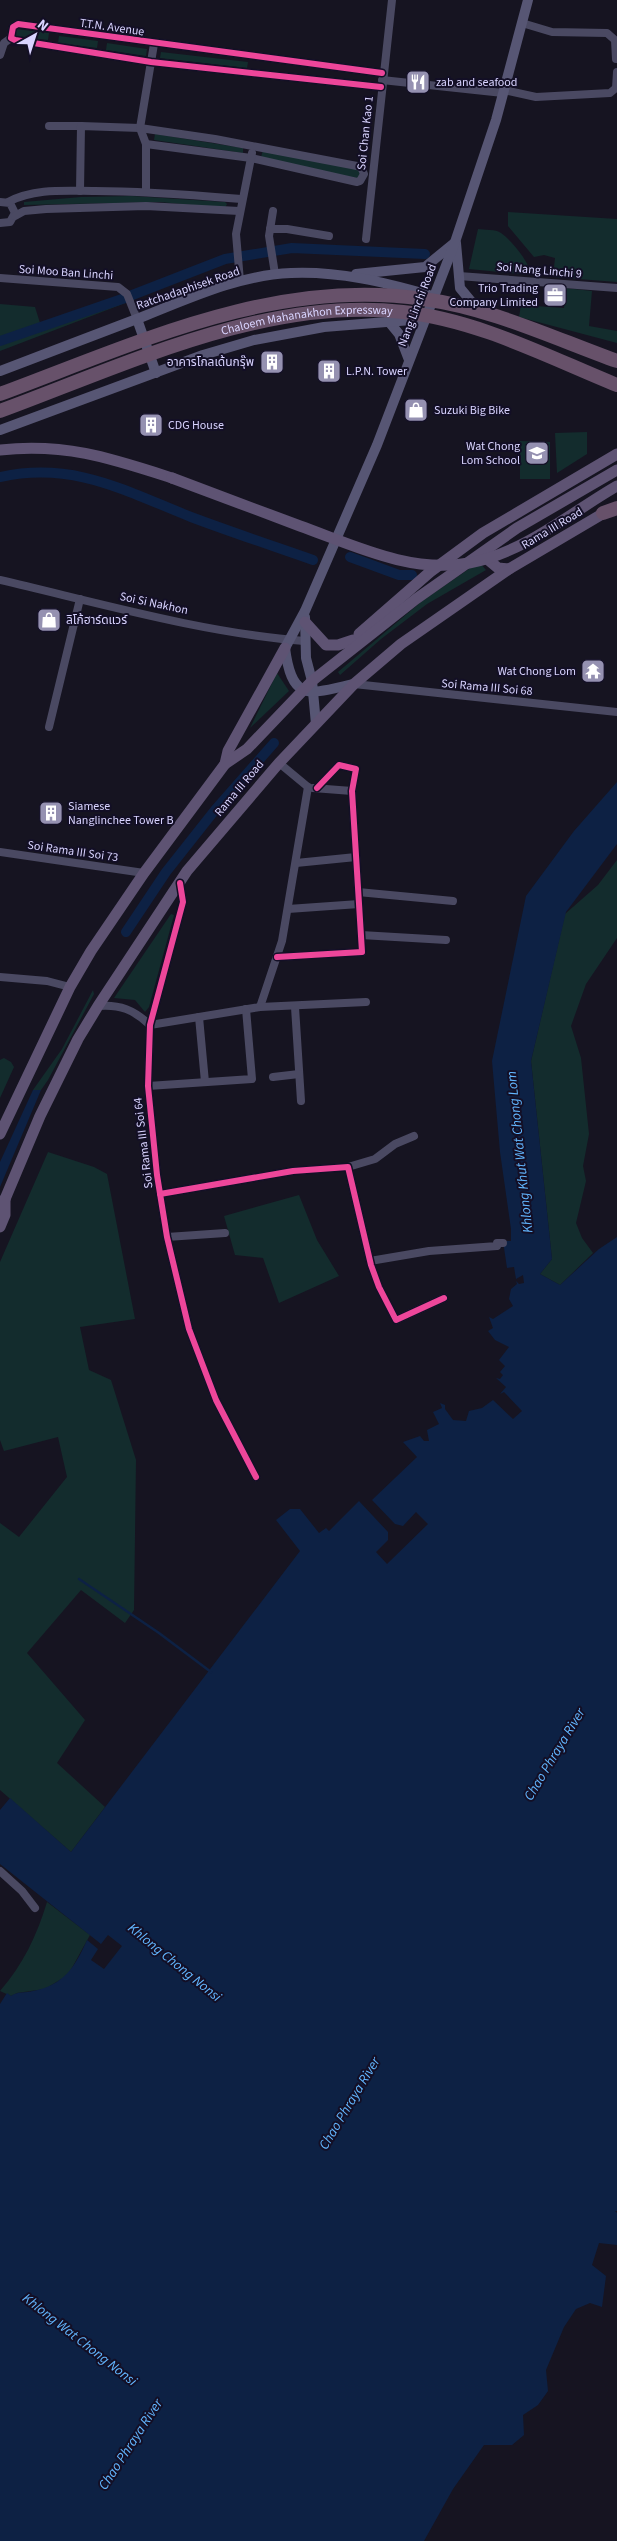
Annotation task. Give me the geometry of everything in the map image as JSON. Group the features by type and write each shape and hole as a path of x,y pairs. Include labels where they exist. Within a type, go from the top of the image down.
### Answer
{"highway":[{"name":"Chaloem Mahanakhon Expressway","path":"0,394 210,318 290,299 335,294 374,294 424,299 480,311 534,329 617,361"},
{"name":"Chaloem Mahanakhon Expressway","path":"0,411 203,337 294,314 332,310 378,310 438,318 475,328 617,385"},
{"path":"603,513 617,507"}],"main road":[{"name":"Nang Linchi Road","path":"309,688 292,681 287,644 305,617 377,445 455,242 504,92 528,0"},
{"path":"345,275 425,267 436,260 455,242"},
{"path":"455,242 460,288 481,313"},
{"name":"Ratchadaphisek Road","path":"0,371 240,282 275,274 345,275 381,282 481,313 617,368"},
{"path":"137,319 156,373"},
{"path":"0,430 203,354 289,332 324,327 424,320"},
{"path":"390,323 399,334 409,360"},
{"path":"0,450 26,447 75,450 172,478 386,556 428,564 470,563 508,550 546,530 617,486"},
{"name":"Rama III Road","path":"342,655 352,640 413,586 483,533 617,454"},
{"path":"588,471 617,462"},
{"name":"Rama III Road","path":"0,1134 70,987 91,951 144,873 225,764 247,749 342,655 486,548 617,470"},
{"name":"Rama III Road","path":"0,1226 5,1215 2,1201 78,1039 187,871 279,763 354,684 423,627 509,569 603,513"},
{"path":"486,548 488,561 498,568 509,569"},
{"name":"Nang Linchi Road","path":"305,617 304,641 309,688 316,724"},
{"path":"305,617 326,645 338,645 352,640"},
{"path":"225,764 228,751 287,644"},
{"path":"309,688 354,684"}],"street":[{"name":"Soi Chan Kao 1","path":"366,239 392,0"},
{"name":"T.T.N. Avenue","path":"0,55 4,43 11,38 13,27 18,24 256,57 382,80"},
{"path":"522,24 552,32 607,33 615,40 616,59"},
{"path":"54,30 54,47"},
{"path":"101,54 102,37"},
{"name":"T.T.N. Avenue","path":"11,38 54,47 151,62 255,74 382,80 536,97 610,93 616,88 617,72"},
{"name":"T.T.N. Avenue","path":"140,128 154,44"},
{"path":"255,74 256,57"},
{"path":"49,126 140,128 253,146 357,166 364,171 364,178 357,182 251,158 146,144"},
{"path":"80,126 80,191"},
{"path":"140,128 146,144 146,191"},
{"path":"240,282 236,253 236,234 241,199 253,146"},
{"path":"4,202 19,196 45,191 146,191 241,199"},
{"path":"228,198 233,204 230,211"},
{"path":"4,202 14,209 15,216"},
{"path":"0,223 7,224 24,211 46,209 146,206 239,211"},
{"path":"273,211 270,232 271,255 275,274"},
{"path":"270,232 287,229 329,236"},
{"name":"Soi Nang Linchi 9","path":"459,276 617,288"},
{"name":"Soi Moo Ban Linchi","path":"0,278 122,288 129,297 137,319"},
{"name":"Soi Si Nakhon","path":"0,580 287,644 304,641"},
{"path":"49,727 80,599"},
{"name":"Soi Rama III Soi 68","path":"354,684 617,712"},
{"path":"279,763 312,788 352,791"},
{"path":"260,1007 276,957 288,909 312,788 339,765 345,764 357,771 352,791 362,952 276,957"},
{"name":"Soi Rama III Soi 73","path":"0,852 144,873"},
{"path":"296,862 356,857"},
{"name":"Soi Rama III Soi 64","path":"180,883 183,902 150,1025 148,1086 160,1194 167,1237 189,1329 216,1400 256,1477"},
{"path":"358,892 453,901"},
{"path":"288,909 359,904"},
{"path":"361,935 446,940"},
{"path":"0,978 48,981 70,987"},
{"path":"98,1006 113,1004 126,1008 138,1014 150,1025 260,1007 295,1007 366,1002"},
{"path":"295,1007 301,1101"},
{"path":"148,1086 252,1079 246,1009"},
{"path":"199,1017 205,1082"},
{"path":"273,1077 299,1074"},
{"path":"160,1194 294,1171 348,1167 375,1158 395,1144 414,1136"},
{"path":"348,1167 370,1261 379,1287 396,1320 444,1298"},
{"path":"167,1237 225,1233"},
{"path":"370,1261 429,1251 497,1246 497,1243 503,1243"},
{"path":"0,1871 22,1891 35,1908"}],"green space":[{"path":"16,29 49,33 48,40 15,36"},
{"path":"59,36 98,41 97,48 58,43"},
{"path":"107,43 147,49 146,56 106,50"},
{"path":"161,52 248,62 247,68 160,58"},
{"path":"155,134 243,148 243,153 154,140"},
{"path":"263,150 358,169 361,175 359,179 261,157"},
{"path":"132,196 225,202 227,204 225,208 160,202 24,205 24,202 81,197"},
{"path":"508,212 617,219 617,282 553,277 555,258 544,255 534,257 508,226"},
{"path":"478,229 496,231 505,236 524,258 530,275 469,269"},
{"path":"565,288 592,291 589,326 617,331 617,343 519,317 521,305 564,308"},
{"path":"124,296 128,302 0,351 0,304 35,307 40,323"},
{"path":"587,432 587,454 557,473 555,433"},
{"path":"520,441 550,442 550,479 520,479"},
{"path":"479,562 486,570 427,604 381,639 340,675 338,672 421,602"},
{"path":"277,673 289,691 250,728"},
{"path":"617,860 617,938 586,984 571,1026 581,1058 589,1134 583,1166 586,1181 576,1223 582,1238 593,1253 560,1285 540,1274 552,1259 531,1061 565,914 598,885"},
{"path":"171,914 174,915 149,1007 145,1012 135,1000 114,998"},
{"path":"93,990 94,994 48,1080 41,1090 33,1090 62,1049"},
{"path":"4,1058 11,1062 14,1067 0,1098 0,1060"},
{"path":"48,1152 94,1167 107,1174 135,1319 80,1327 89,1370 111,1380 136,1460 134,1610 125,1623 81,1590 27,1653 85,1720 57,1763 105,1807 71,1852 0,1790 0,1523 19,1537 67,1477 58,1437 4,1451 0,1440 0,1262"},
{"path":"299,1195 317,1240 339,1276 279,1303 263,1258 235,1255 224,1216"},
{"path":"47,1902 90,1935 68,1975 45,1989 17,1993 11,1996 0,1991 16,1971 28,1949 39,1926"}],"water":[{"path":"617,782 617,844 566,912 531,1061 552,1259 540,1274 560,1285 599,1249 617,1237 617,2211 615,2211 617,2213 617,2245 599,2243 592,2265 606,2276 602,2307 590,2303 576,2309 564,2327 546,2370 548,2391 538,2405 523,2415 524,2435 512,2445 484,2445 453,2489 424,2541 0,2541 0,2004 7,1993 11,1996 13,1994 33,1991 44,1988 61,1979 78,1959 87,1940 98,1949 91,1960 104,1969 122,1946 108,1935 101,1944 0,1864 0,1810 10,1798 71,1852 300,1551 276,1520 290,1509 300,1509 319,1533 326,1528 329,1531 359,1501 388,1532 388,1540 376,1552 387,1564 428,1524 416,1512 403,1526 395,1524 372,1500 417,1457 403,1442 420,1436 424,1441 429,1441 427,1430 439,1424 433,1412 442,1408 440,1403 445,1405 445,1409 453,1420 466,1421 469,1411 482,1408 493,1400 513,1419 522,1411 504,1392 500,1394 506,1387 496,1378 500,1379 503,1375 500,1372 505,1366 499,1360 509,1347 495,1340 488,1331 493,1328 489,1317 493,1319 513,1306 509,1299 511,1289 517,1284 516,1281 519,1284 524,1283 523,1275 516,1279 514,1267 507,1268 503,1241 511,1241 511,1229 500,1152 492,1061 526,896 574,831"},
{"path":"33,1090 41,1090 0,1187 0,1162"}],"waterway":[{"path":"0,341 122,299 225,259 292,248 425,254"},
{"path":"0,477 27,473 52,473 99,481 206,523 313,560"},
{"path":"350,557 399,575 412,575"},
{"path":"126,932 166,872 215,810 274,743"},
{"path":"79,1579 159,1633 211,1672"}],"cycle path":[{"path":"381,87 151,62 11,38 13,27 18,24 382,73"},
{"path":"277,957 362,952 352,791 356,769 339,765 317,788"},
{"path":"180,883 183,902 150,1025 148,1086 157,1175 167,1237 189,1329 216,1400 256,1477"},
{"path":"160,1194 293,1171 348,1167 371,1265 379,1287 396,1320 444,1298"}],"place":[{"name":"zab and seafood","path":"418,82"},
{"name":"Trio Trading Company Limited","path":"555,295"},
{"name":"อาคารโกลเด้นกรุ๊พ","path":"272,362"},
{"name":"L.P.N. Tower","path":"329,371"},
{"name":"Suzuki Big Bike","path":"416,410"},
{"name":"CDG House","path":"151,425"},
{"name":"Wat Chong Lom School","path":"537,453"},
{"name":"ลิโก้ฮาร์ดแวร์","path":"49,620"},
{"name":"Wat Chong Lom","path":"593,671"},
{"name":"Siamese Nanglinchee Tower B","path":"51,813"}],"water label":[{"name":"Khlong Khut Wat Chong Lom","path":"519,1152"},
{"name":"Chao Phraya River","path":"554,1754"},
{"name":"Khlong Chong Nonsi","path":"175,1962"},
{"name":"Chao Phraya River","path":"349,2103"},
{"name":"Khlong Wat Chong Nonsi","path":"80,2339"},
{"name":"Chao Phraya River","path":"130,2444"}]}
